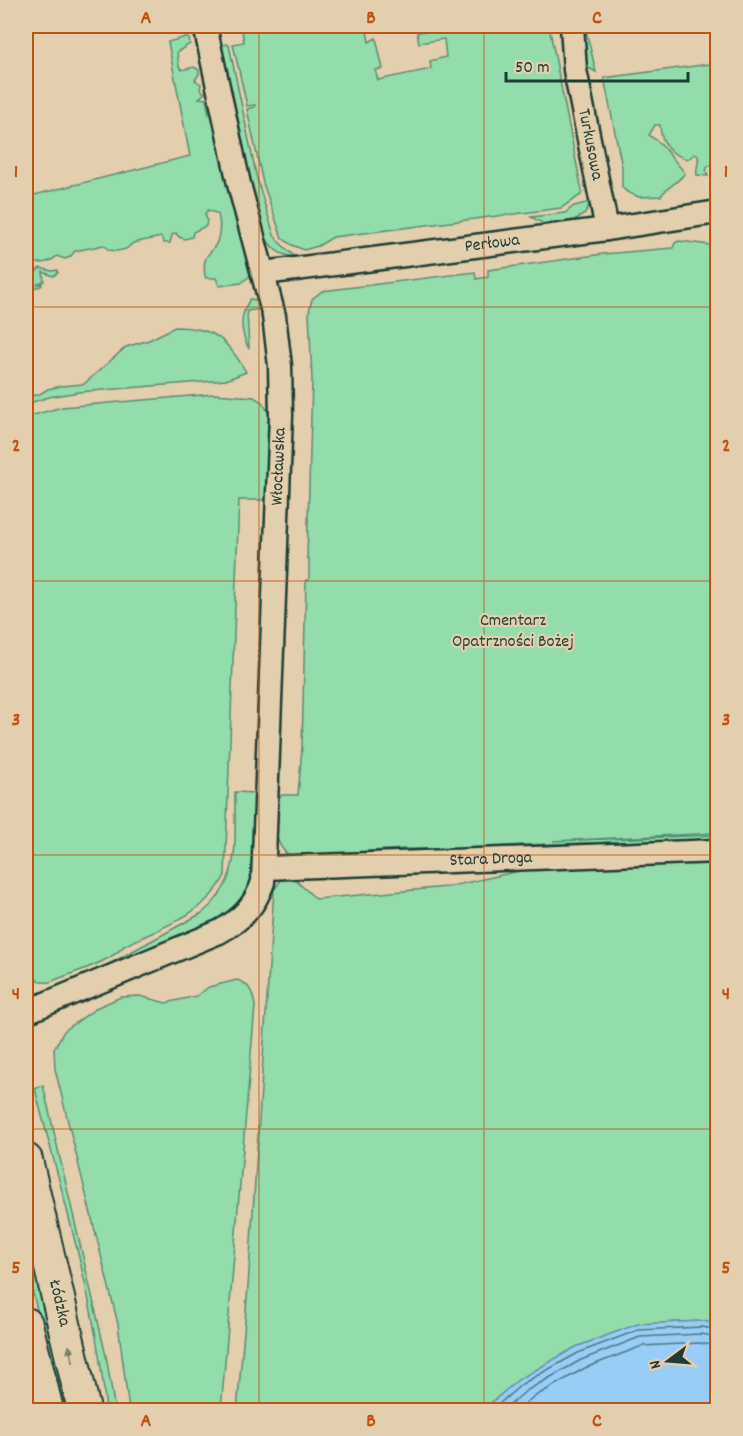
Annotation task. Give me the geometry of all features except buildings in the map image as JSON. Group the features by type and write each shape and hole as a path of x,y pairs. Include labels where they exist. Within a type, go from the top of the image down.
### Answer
{"main road":[{"name":"Łódzka","path":"26,1160 84,1410"},
{"name":"Łódzka","path":"26,1324 47,1410"}],"street":[{"name":"Włocławska","path":"26,1012 207,938 230,926 254,904 265,868 281,387 277,334 264,273 239,184 205,26"},
{"name":"Turkusowa","path":"572,26 574,70 607,229"},
{"name":"Perłowa","path":"264,273 607,229 717,212"},
{"name":"Stara Droga","path":"265,868 717,851"}],"green space":[{"path":"241,26 366,26 369,42 376,38 383,69 375,70 378,80 431,69 430,61 446,57 444,39 419,43 417,32 428,31 433,26 549,26 581,195 561,208 333,237 318,246 304,250 292,245 282,238 263,183 247,109 255,105 247,106 233,44 244,42"},
{"path":"583,26 585,26 596,72 585,66"},
{"path":"186,37 190,44 177,52 179,66 182,70 194,67 199,70 195,80 201,84 200,89 205,93 199,98 206,99 209,115 207,100 209,97 238,225 250,263 250,276 241,283 219,286 216,278 206,278 204,268 206,258 216,244 219,229 218,214 208,210 205,214 206,226 193,232 192,237 185,239 176,233 172,235 170,243 164,243 161,237 133,243 126,249 117,251 109,250 104,245 75,251 65,259 57,256 46,262 26,263 26,197 190,156 168,42"},
{"path":"225,44 229,45 257,179 274,235 295,257 277,251 265,237 220,49"},
{"path":"717,63 717,166 716,164 708,166 706,171 708,176 697,175 698,156 695,154 688,159 676,155 665,143 660,125 655,125 649,135 660,143 685,173 661,196 639,197 627,192 622,187 622,167 604,78"},
{"path":"590,202 585,214 574,220 546,225 531,217 565,213 574,206"},
{"name":"Cmentarz Opatrzności Bożej","path":"679,241 718,246 717,833 553,841 717,835 717,839 522,845 470,849 403,849 290,856 284,851 277,837 276,822 278,798 282,795 298,795 302,748 306,580 309,580 309,558 307,558 312,380 309,312 312,299 322,291 475,272 476,279 488,277 488,270 603,254 673,248"},
{"path":"40,268 57,270 58,273 53,276 43,272 44,281 37,284 42,284 41,286 33,288 26,284 26,272 35,273"},
{"path":"250,299 257,300 261,309 247,311 249,349 244,336 242,318"},
{"path":"175,327 200,329 218,337 232,351 246,372 226,380 79,392 26,404 26,396 38,395 48,389 61,386 84,384 126,347 149,340"},
{"path":"214,394 254,397 262,402 268,411 270,424 266,500 239,500 225,875 207,900 181,918 124,946 109,958 50,982 44,982 32,974 26,953 26,417 62,407"},
{"path":"235,792 256,793 254,875 241,901 219,918 100,969 202,913 215,900 224,887 234,858"},
{"path":"717,860 717,1324 703,1321 638,1324 576,1347 518,1380 483,1410 237,1410 248,1287 274,890 281,880 291,876 316,899 447,887 551,864"},
{"path":"237,980 250,990 255,1006 221,1410 129,1410 118,1324 55,1069 54,1049 64,1031 98,1007 121,997 140,996 166,1003 196,996 209,987"},
{"path":"43,1085 106,1356 115,1410 106,1410 86,1288 35,1089"},
{"path":"26,1220 72,1410 61,1410 26,1264"}],"water":[{"path":"703,1321 717,1324 717,1410 483,1410 518,1380 576,1347 638,1324"}]}
